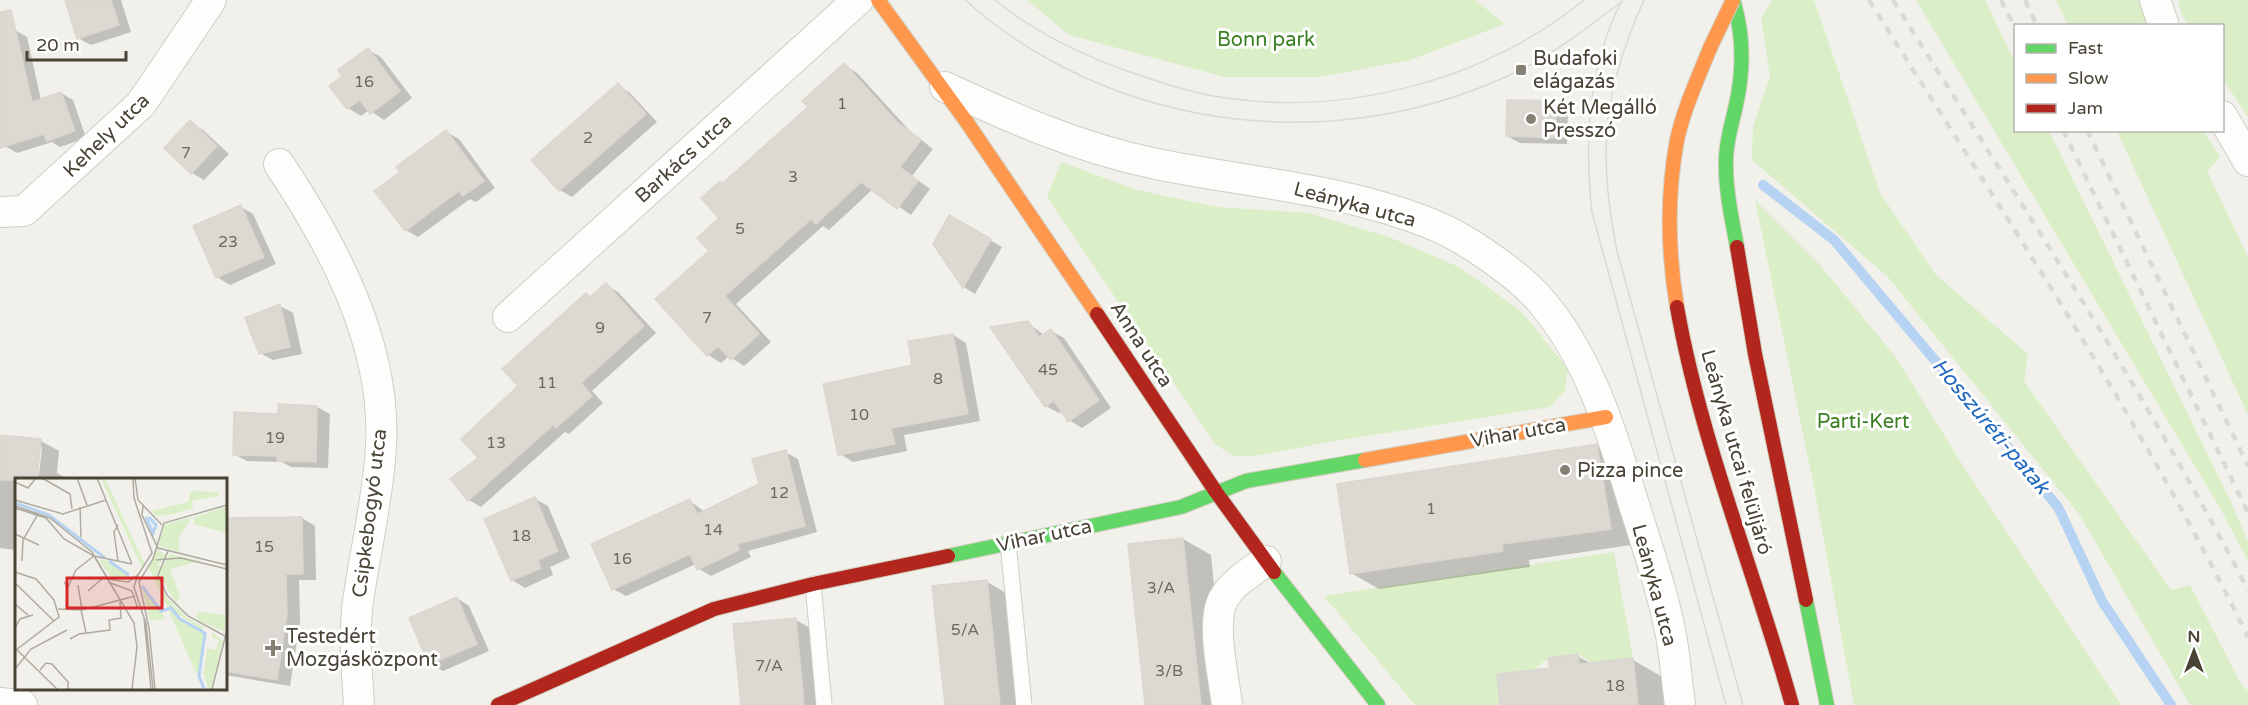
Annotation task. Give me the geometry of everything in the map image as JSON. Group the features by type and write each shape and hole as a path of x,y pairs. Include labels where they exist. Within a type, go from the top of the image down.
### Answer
{"street":[{"name":"Kehely utca","path":"0,212 24,211 141,104 211,0"},
{"name":"Barkács utca","path":"508,317 858,0"},
{"name":"Anna utca","path":"878,0 945,87 1216,492 1266,561 1378,705"},
{"name":"Leányka utcai felüljáró","path":"1733,0 1710,48 1677,142 1671,207 1672,265 1682,333 1703,420 1784,673 1792,705"},
{"path":"1733,0 1739,20 1743,61 1736,105 1729,129 1728,198 1755,354 1827,705"},
{"path":"2155,0 2163,24"},
{"name":"Leányka utca","path":"945,87 1026,125 1150,163 1268,182 1378,207 1437,226 1491,258 1540,299 1569,339 1606,417 1662,598 1671,636 1680,705"},
{"path":"2224,118 2248,161"},
{"name":"Csipkebogyó utca","path":"279,164 312,214 335,255 356,305 370,354 380,405 381,447 357,611 355,652 359,705"},
{"name":"Vihar utca","path":"498,705 714,609 813,584 1181,507 1246,481 1606,417"},
{"path":"1227,705 1217,624 1222,599 1239,580 1266,561"},
{"path":"0,703 22,705"}],"lane":[{"path":"1008,543 1024,705"},
{"path":"813,584 824,705"}],"green space":[{"name":"Bonn park","path":"1027,0 1475,0 1505,24 1410,60 1320,77 1225,77 1069,35"},
{"path":"1772,0 1814,0 1880,193 1936,275 2028,354 2024,381 2171,590 2190,585 2241,684 2248,691 2248,705 2190,705 2079,514 1887,276 1752,160 1753,127 1770,76 1761,19"},
{"path":"1916,0 1985,0 2014,61 2014,132 2049,132 2230,500 2248,542 2248,561 2220,508"},
{"path":"2056,0 2138,0 2149,24 2068,24"},
{"path":"2178,0 2248,0 2248,117 2224,81 2224,24 2187,24 2182,16"},
{"path":"2117,132 2205,132 2220,157 2207,171 2248,257 2248,415"},
{"path":"1061,162 1137,190 1218,207 1309,213 1389,237 1459,267 1521,311 1568,369 1565,390 1550,407 1255,456 1233,456 1215,444 1047,197"},
{"name":"Parti-Kert","path":"1755,200 1819,264 1895,356 1967,472 2121,705 1854,705 1815,492"},
{"path":"1614,552 1633,658 1592,663 1578,654 1548,658 1535,669 1497,674 1500,705 1415,705 1324,596"}],"building":[{"path":"65,0 111,0 119,25 77,39"},
{"path":"11,10 32,102 61,92 75,131 47,141 44,134 0,148 0,12"},
{"path":"368,48 400,91 370,114 360,100 347,109 329,86 342,76 338,70"},
{"path":"844,63 897,122 921,140 900,167 918,181 897,209 861,182 816,224 811,219 725,296 759,334 731,360 718,346 707,356 655,299 709,251 697,238 719,218 701,198 720,181 723,183 808,107 802,101"},
{"path":"618,83 646,114 559,191 531,160"},
{"name":"Két Megálló Presszó","path":"1507,100 1556,101 1555,138 1506,136"},
{"path":"190,120 217,146 191,174 164,148"},
{"path":"446,130 484,181 463,196 459,191 405,231 374,191 400,172 396,167"},
{"path":"241,205 264,257 216,278 193,226"},
{"path":"949,215 991,239 963,288 933,244"},
{"path":"606,283 644,326 581,383 592,396 556,428 553,425 468,501 450,479 478,458 461,439 518,386 502,369 586,293 590,297"},
{"path":"280,304 290,347 259,354 245,318"},
{"path":"1028,321 1039,337 1051,329 1099,400 1068,422 1054,401 1045,407 990,327"},
{"path":"953,334 968,414 891,428 895,444 838,455 823,384 912,365 908,341"},
{"path":"278,404 317,406 316,462 277,461 277,456 233,455 234,412 278,414"},
{"path":"0,435 41,439 37,478 0,480"},
{"path":"1597,444 1611,529 1502,544 1503,551 1350,574 1337,484"},
{"path":"786,450 805,526 737,544 739,550 697,570 690,554 612,590 591,544 690,499 697,514 759,484 752,459"},
{"path":"535,497 558,551 538,560 541,568 511,581 484,519"},
{"path":"302,517 303,574 286,574 287,614 277,680 226,671 226,518"},
{"path":"1183,538 1201,705 1145,705 1128,544"},
{"path":"987,580 1000,705 945,705 932,586"},
{"path":"457,597 477,644 429,665 409,618"},
{"path":"796,618 804,705 741,705 733,624"},
{"path":"1578,654 1579,664 1633,658 1638,705 1500,705 1497,674 1550,668 1548,658"}],"waterway":[{"name":"Hosszúréti-patak","path":"1763,185 1834,240 2058,507 2102,601 2171,705"}],"tram line":[{"path":"965,0 1025,45 1090,80 1160,104 1233,118 1307,122 1381,115 1453,97 1535,62 1573,38 1620,3"},
{"path":"995,0 1043,33 1094,58 1130,72 1202,94 1273,102 1321,101 1368,96 1415,85 1461,70 1505,51 1546,28 1584,0"},
{"path":"1622,0 1602,51 1591,104 1589,158 1592,212 1726,705"},
{"path":"1644,0 1630,33 1612,93 1606,152 1611,215 1617,251 1743,705"}],"railway":[{"path":"1869,0 2115,393 2206,554 2248,637"},
{"path":"1893,0 2121,365 2165,439 2248,590"},
{"path":"2001,0 2014,26"},
{"path":"2025,0 2036,24"},
{"path":"2064,132 2248,513"},
{"path":"2088,132 2248,466"}],"traffic: fast":[{"path":"1733,0 1741,39 1741,65 1739,92 1726,153 1726,171 1737,247"},
{"path":"948,556 1181,507 1246,481 1365,460"},
{"path":"1274,572 1378,705"},
{"path":"1806,600 1827,705"}],"traffic: slow":[{"path":"878,0 966,121 1097,314"},
{"path":"1710,48 1733,0"},
{"path":"1677,307 1670,223 1674,160 1683,116 1710,48"},
{"path":"1365,460 1606,417"}],"traffic: jam":[{"path":"1737,247 1755,354 1806,600"},
{"path":"1677,307 1687,358 1714,458 1792,705"},
{"path":"1097,314 1216,492 1274,572"},
{"path":"498,705 714,609 813,584 948,556"}],"place":[{"name":"Budafoki elágazás","path":"1521,70"},
{"name":"Két Megálló Presszó","path":"1531,119"},
{"name":"Pizza pince","path":"1565,470"},
{"name":"Testedért Mozgásközpont","path":"273,648"}]}
